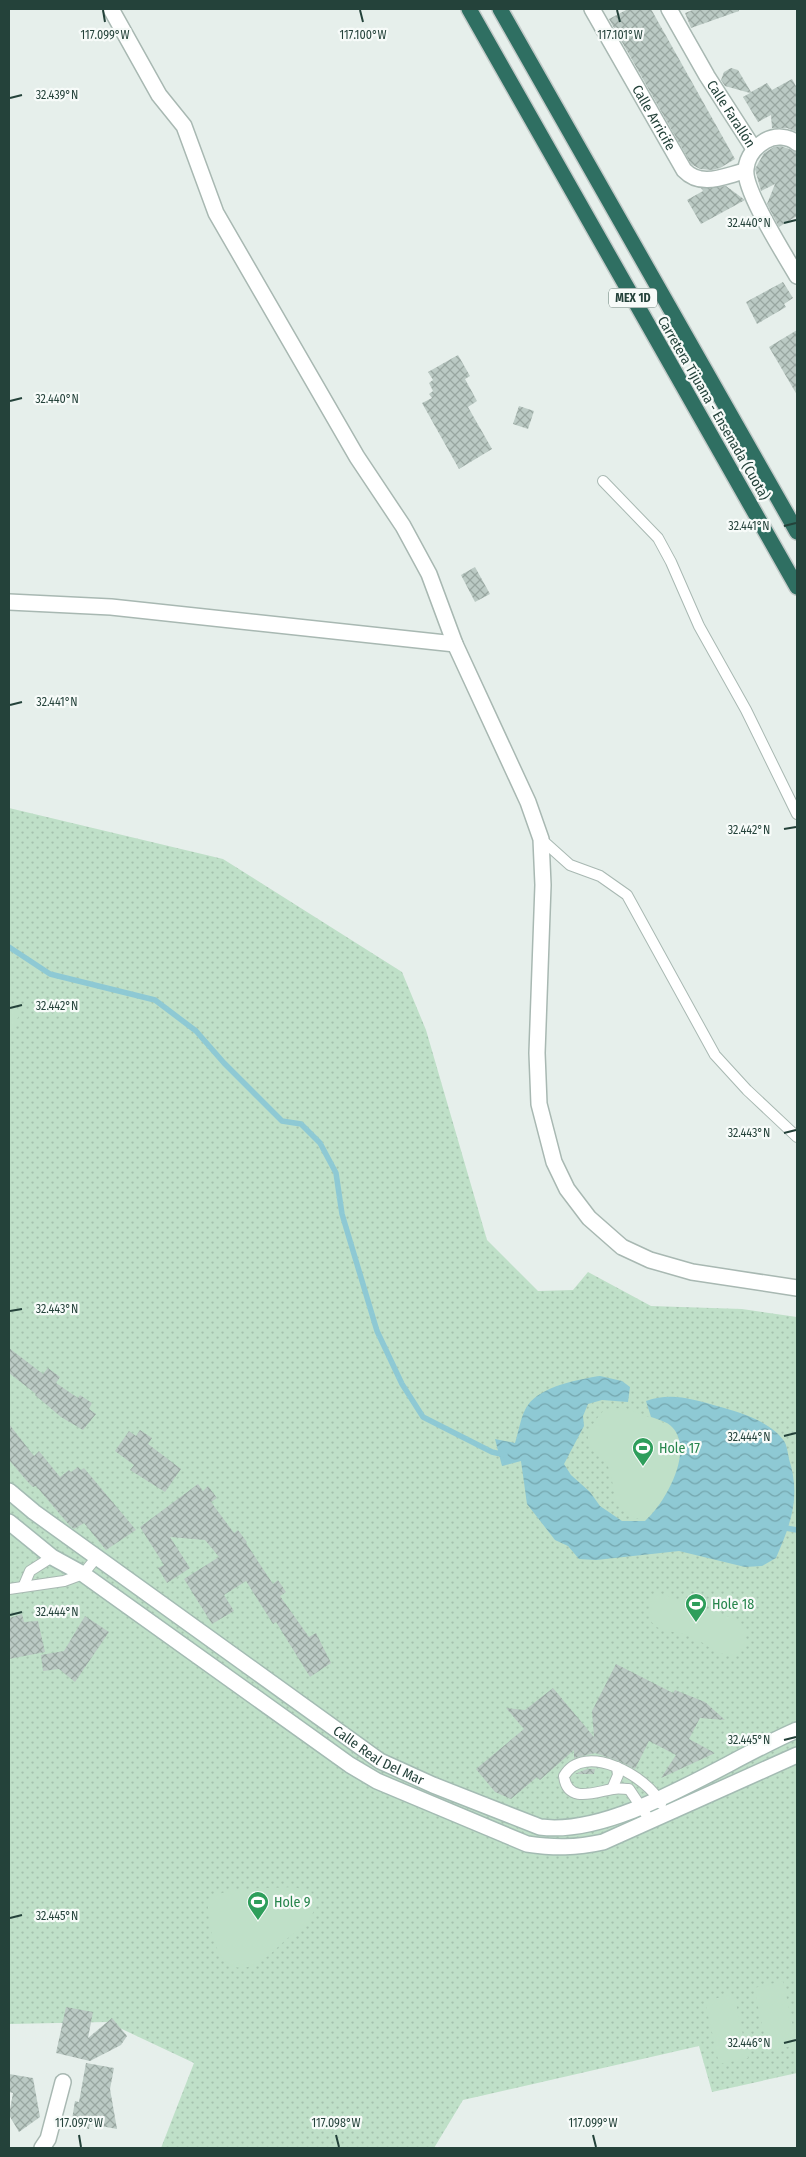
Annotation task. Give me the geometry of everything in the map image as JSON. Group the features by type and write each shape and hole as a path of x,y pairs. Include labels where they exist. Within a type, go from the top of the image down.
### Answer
{"highway":[{"name":"Carretera Tijuana - Ensenada (Cuota)","path":"469,9 797,587"},
{"name":"Carretera Tijuana - Ensenada (Cuota)","path":"500,9 797,532"}],"street":[{"path":"111,9 159,95 184,126 216,213 357,457 403,526 429,574 454,644 528,802 541,839 543,885 537,1053 539,1104 554,1162 567,1189 588,1218 622,1247 650,1260 692,1272 797,1288"},
{"name":"Calle Arricife","path":"592,9 684,170 691,177 708,181 745,171"},
{"name":"Calle Farallón","path":"669,9 707,76 754,149 745,171 751,190 764,218 797,276"},
{"path":"754,149 767,140 781,137 797,143"},
{"path":"9,602 111,607 454,644"},
{"name":"Calle Real Del Mar","path":"9,1491 34,1512 380,1761 433,1785 540,1827 559,1830 577,1828 642,1807 797,1730"},
{"path":"21,1531 34,1512"},
{"name":"Calle Real Del Mar","path":"9,1522 52,1557 83,1574 350,1765 377,1781 527,1844 552,1848 575,1848 602,1842 651,1822 797,1755"},
{"path":"42,2148 48,2139 63,2082"}],"lane":[{"path":"603,481 658,538 671,562 699,626 746,710 797,814"},
{"path":"541,839 570,865 600,876 628,895 715,1055 746,1090 797,1137"},
{"path":"24,1586 30,1571 52,1557"},
{"path":"9,1589 43,1585 83,1574 97,1557"},
{"path":"651,1822 629,1789 612,1789 603,1793 577,1795 568,1789 564,1776 568,1769 577,1763 607,1762 645,1783 659,1798 666,1815"},
{"path":"612,1789 618,1775 617,1767"},
{"path":"426,1801 433,1785"}],"green space":[{"path":"9,808 223,859 402,972 426,1030 487,1240 538,1291 573,1290 588,1272 651,1306 742,1309 797,1317 797,2073 712,2092 699,2046 463,2100 434,2148 161,2148 194,2063 107,2022 9,2024"},
{"path":"9,999 21,1013 14,1024 9,1025"},
{"name":"Hole 17","path":"625,1408 672,1426 679,1440 681,1451 677,1473 672,1484 645,1521 624,1512 619,1506 608,1466 590,1447 588,1441 588,1435 593,1424 605,1409"},
{"name":"Hole 18","path":"659,1593 738,1620 746,1639 743,1647 736,1655 723,1654 690,1636 665,1630 654,1625 650,1620 649,1607 654,1597"},
{"name":"Hole 9","path":"294,1887 305,1891 314,1902 314,1911 309,1920 271,1954 256,1964 239,1968 230,1965 216,1947 212,1935 208,1900 225,1892 236,1890"},
{"path":"783,1981 797,2045 768,2051 754,1988"},
{"path":"734,1994 748,2058 719,2064 705,2001"}],"water":[{"path":"600,1376 622,1381 630,1387 628,1402 602,1400 588,1404 583,1416 584,1426 564,1464 571,1475 590,1492 600,1506 622,1521 645,1521 661,1502 675,1476 680,1449 678,1437 670,1425 651,1417 646,1401 655,1398 673,1397 726,1408 754,1418 771,1428 786,1445 793,1473 793,1510 776,1558 762,1566 745,1567 679,1551 596,1560 579,1559 568,1546 555,1540 527,1504 521,1461 502,1466 495,1439 515,1443 528,1405 542,1393 561,1384"}],"building":[{"path":"628,9 651,9 735,159 720,168 712,170 700,169 691,164 609,19"},
{"path":"695,9 739,9 739,11 691,28 685,13"},
{"path":"731,68 738,70 751,92 767,83 772,90 792,79 797,88 797,132 787,128 772,128 771,115 758,122 743,97 750,93 725,86 721,80 724,72"},
{"path":"781,146 797,152 797,216 779,227 767,204 775,184 761,191 755,169 764,153 774,147"},
{"path":"726,186 745,200 701,224 687,200 703,191 701,188"},
{"path":"783,282 793,298 784,304 786,307 757,324 746,302"},
{"path":"797,330 797,395 769,347"},
{"path":"458,355 470,376 465,379 477,401 468,407 492,449 459,469 422,403 432,398 429,394 433,391 429,383 433,380 428,372"},
{"path":"519,406 534,411 528,429 513,424"},
{"path":"475,567 490,594 475,602 461,575"},
{"path":"9,1348 43,1374 48,1368 60,1377 56,1383 78,1398 80,1395 92,1403 89,1409 96,1414 83,1430 61,1417 9,1373"},
{"path":"9,1424 34,1456 39,1451 60,1477 69,1470 71,1472 78,1467 81,1470 84,1468 136,1530 106,1550 84,1523 74,1529 70,1526 36,1486 33,1487 9,1460"},
{"path":"140,1430 152,1438 148,1444 181,1469 165,1492 130,1470 134,1465 115,1451 129,1431 136,1436"},
{"path":"198,1484 203,1491 208,1486 217,1498 211,1502 234,1533 238,1530 273,1584 278,1580 286,1592 280,1596 309,1637 316,1633 331,1663 310,1677 276,1622 273,1624 246,1581 224,1595 234,1611 212,1624 184,1579 219,1557 205,1540 170,1537 190,1568 167,1583 158,1568 164,1565 140,1527"},
{"path":"22,1614 24,1622 38,1621 45,1652 9,1659 9,1618"},
{"path":"85,1616 109,1632 75,1682 59,1669 43,1671 41,1655 64,1651"},
{"path":"616,1664 673,1693 675,1690 705,1702 725,1720 700,1718 689,1739 715,1753 661,1778 676,1755 649,1741 635,1769 595,1753 574,1758 574,1750 540,1780 537,1777 511,1799 495,1792 476,1769 524,1729 506,1708 525,1710 553,1688 594,1737 592,1711"},
{"path":"587,1769 595,1769 594,1774 575,1774"},
{"path":"66,2007 93,2012 88,2038 112,2018 127,2036 121,2045 90,2061 56,2053"},
{"path":"86,2063 114,2068 110,2089 117,2129 90,2124 89,2129 71,2125 75,2101 79,2102"},
{"path":"9,2074 33,2078 40,2117 19,2132 9,2115 13,2093 9,2092"}],"waterway":[{"path":"9,947 50,974 155,1000 196,1031 224,1063 282,1121 301,1124 320,1143 336,1173 342,1214 377,1331 402,1384 423,1417 492,1452 505,1455"},
{"path":"780,1527 797,1530"}],"place":[{"name":"Hole 17","path":"643,1467"},
{"name":"Hole 18","path":"696,1623"},
{"name":"Hole 9","path":"258,1921"}]}
